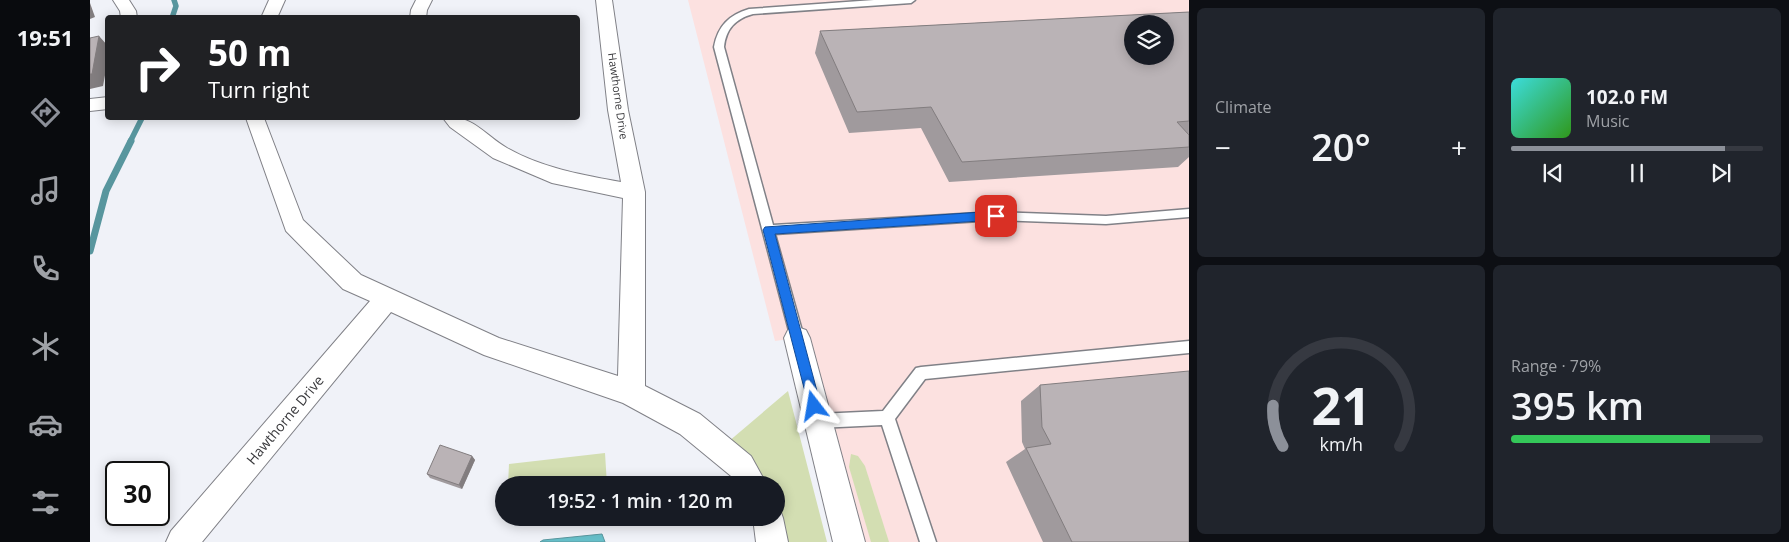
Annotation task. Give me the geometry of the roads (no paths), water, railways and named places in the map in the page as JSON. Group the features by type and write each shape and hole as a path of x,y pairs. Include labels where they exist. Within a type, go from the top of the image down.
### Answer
{"street":[{"path":"121,0 128,11 128,15"},
{"path":"270,15 277,0"},
{"path":"418,15 424,0"},
{"name":"Hawthorne Drive","path":"604,0 618,110 634,192 631,393"},
{"path":"90,105 105,103"},
{"path":"256,120 294,225 352,282 493,347 631,393 690,424 741,466 747,476"},
{"path":"455,120 500,153 559,178 634,192"},
{"name":"Hawthorne Drive","path":"182,542 388,298"},
{"path":"797,338 848,542"},
{"path":"769,526 772,542"}],"lane":[{"path":"797,338 719,47 720,36 726,25 743,13 764,9 911,0"},
{"path":"768,230 996,216 1106,220 1189,213"},
{"path":"887,418 921,373 1189,347"},
{"path":"818,421 887,418"},
{"path":"887,418 928,542"}],"water":[{"path":"602,534 605,542 540,542 543,540"}],"waterway":[{"path":"173,15 176,6 174,0"},
{"path":"130,142 141,120"},
{"path":"90,251 106,191 131,141"}]}
